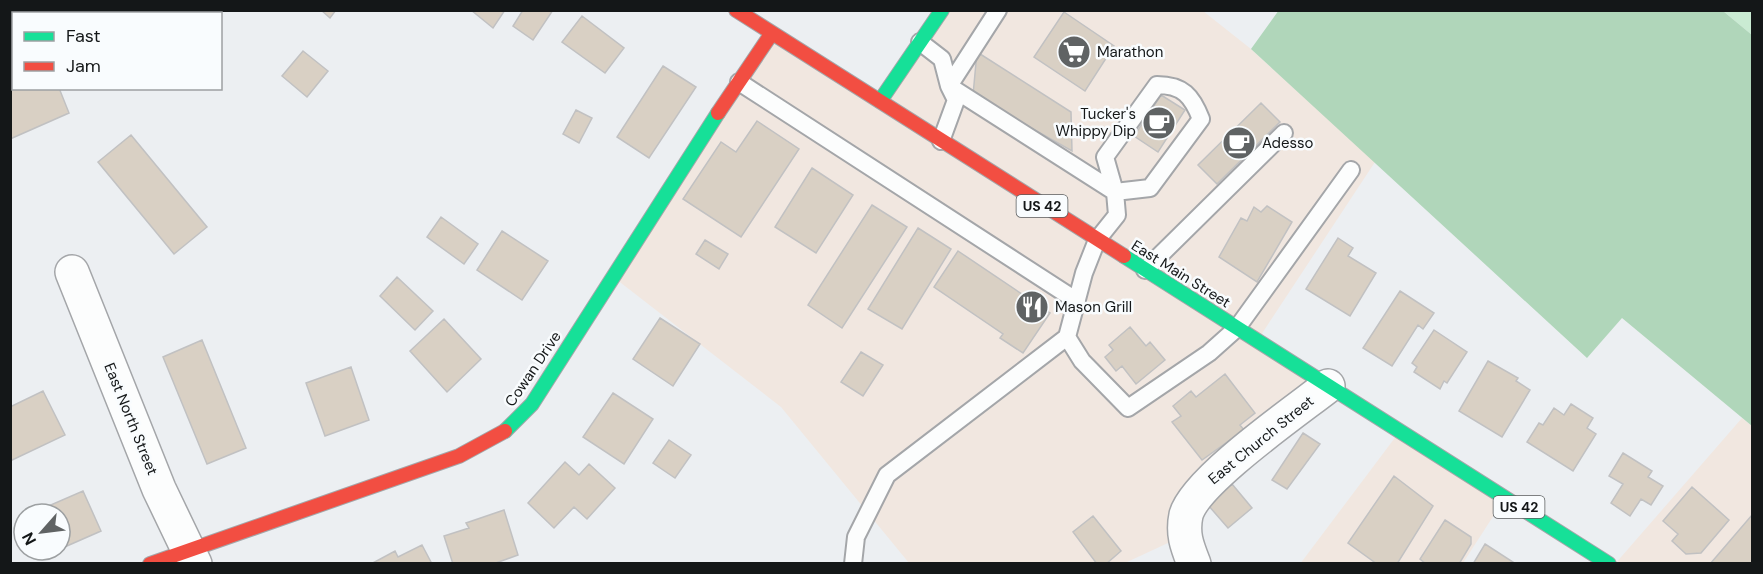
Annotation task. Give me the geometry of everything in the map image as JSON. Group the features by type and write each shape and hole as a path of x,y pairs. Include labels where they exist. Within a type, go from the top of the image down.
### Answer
{"main road":[{"name":"East Main Street","path":"736,10 1609,564"},
{"path":"880,101 942,10"},
{"name":"Cowan Drive","path":"150,564 191,557 459,456 502,435 532,404 658,204 772,33"}],"street":[{"name":"East North Street","path":"72,272 159,489 191,557"},
{"name":"East Church Street","path":"1189,550 1187,513 1206,484 1328,386"}],"lane":[{"path":"949,86 998,10"},
{"path":"920,42 942,59 949,86 956,100 941,141"},
{"path":"739,82 1077,301"},
{"path":"853,564 856,537 886,475 1067,337 1097,240 1117,215 1115,192 1105,157 1157,85 1170,85 1184,90 1195,103 1202,119 1150,188 1115,192 949,86"},
{"path":"1145,270 1284,133"},
{"path":"1067,337 1082,361 1128,408 1209,353 1237,328 1351,170"}],"shaded area":[{"path":"942,11 1203,11 1251,49 1375,162 1257,341 1328,386 1206,484 1183,536 1125,563 909,563 781,407 612,276 772,33 880,101"},
{"path":"1742,418 1752,426 1752,563 1615,564"},
{"path":"1400,431 1505,498 1463,563 1300,564"}],"green space":[{"path":"1279,10 1723,11 1752,35 1752,426 1622,318 1587,358 1251,49"},
{"path":"1723,11 1752,11 1752,35"}],"building":[{"path":"321,10 336,10 330,18"},
{"path":"471,10 505,10 493,28"},
{"path":"523,10 553,10 533,40 513,26"},
{"name":"Marathon","path":"1064,12 1114,46 1085,91 1034,57"},
{"path":"582,16 624,48 605,73 562,42"},
{"path":"303,51 328,71 307,97 282,76"},
{"path":"977,52 1071,112 1072,151 973,95"},
{"path":"663,66 696,87 649,158 617,137"},
{"path":"12,87 12,90 60,90 69,113 10,139 10,88"},
{"name":"Tucker's Whippy Dip","path":"1161,95 1185,110 1158,152 1134,136"},
{"name":"Adesso","path":"1261,103 1280,122 1217,184 1198,165"},
{"path":"576,110 592,118 579,143 563,134"},
{"path":"757,121 799,149 741,237 683,199 721,142 736,152"},
{"path":"131,135 207,227 174,254 98,162"},
{"path":"812,168 853,195 816,253 775,227"},
{"path":"872,205 907,227 842,328 808,305"},
{"path":"1267,206 1292,222 1257,282 1219,257 1241,218 1247,221 1254,207 1261,212"},
{"path":"441,217 478,244 464,264 427,237"},
{"path":"918,228 951,249 902,329 868,309"},
{"path":"502,231 548,261 522,300 477,270"},
{"path":"1338,238 1353,248 1348,256 1376,273 1350,316 1306,289"},
{"path":"705,240 728,254 719,269 696,254"},
{"path":"958,251 1050,313 1023,353 1000,338 1003,334 934,287"},
{"path":"397,277 433,311 415,330 380,296"},
{"path":"1400,291 1434,313 1423,329 1418,325 1392,366 1363,348"},
{"path":"660,318 700,344 673,386 633,359"},
{"path":"444,319 481,359 447,392 410,351"},
{"path":"1130,327 1146,346 1150,342 1165,360 1136,384 1122,366 1116,371 1105,357 1113,350 1109,345"},
{"path":"1434,330 1467,352 1447,383 1444,381 1440,389 1414,372 1417,367 1412,363"},
{"path":"202,340 246,448 207,464 163,357"},
{"path":"861,352 883,365 863,396 841,382"},
{"path":"1488,361 1518,378 1516,381 1530,390 1502,437 1459,411"},
{"path":"351,367 369,420 325,436 306,383"},
{"path":"1225,374 1255,413 1240,425 1244,430 1202,460 1172,422 1181,416 1173,406 1191,391 1196,397"},
{"path":"43,391 65,435 10,461 10,407"},
{"path":"613,393 653,419 624,464 583,437"},
{"path":"1571,404 1593,418 1587,428 1596,434 1573,471 1527,442 1539,423 1543,425 1554,408 1564,415"},
{"path":"1303,433 1320,444 1287,489 1272,480"},
{"path":"669,440 691,455 675,478 653,463"},
{"path":"1623,453 1652,471 1648,477 1663,486 1651,505 1641,499 1630,516 1611,503 1623,484 1609,476"},
{"path":"565,462 579,475 589,464 615,488 587,519 574,507 554,528 528,503"},
{"path":"1394,476 1433,506 1397,564 1377,564 1348,543"},
{"path":"1232,484 1252,508 1228,528 1208,505"},
{"path":"1692,487 1729,520 1701,553 1686,554 1672,541 1678,534 1663,521"},
{"path":"83,491 101,531 72,544 72,502 58,502"},
{"path":"504,510 518,555 493,564 453,564 444,536 469,528 466,523"},
{"path":"1752,515 1752,564 1710,564"},
{"path":"1093,516 1121,551 1106,564 1097,564 1073,532"},
{"path":"1445,520 1471,537 1471,544 1459,564 1426,564 1420,559"},
{"path":"1485,544 1516,564 1473,564"},
{"path":"422,545 432,564 371,564 395,551 398,557"}],"traffic: fast":[{"path":"880,101 942,10"},
{"path":"505,431 532,404 718,113"},
{"path":"1124,256 1609,564"}],"traffic: jam":[{"path":"736,10 1124,256"},
{"path":"718,113 772,33"},
{"path":"150,564 459,456 505,431"}],"place":[{"name":"Marathon","path":"1074,52"},
{"name":"Tucker's Whippy Dip","path":"1159,123"},
{"name":"Adesso","path":"1239,143"},
{"name":"Mason Grill","path":"1032,307"}]}
